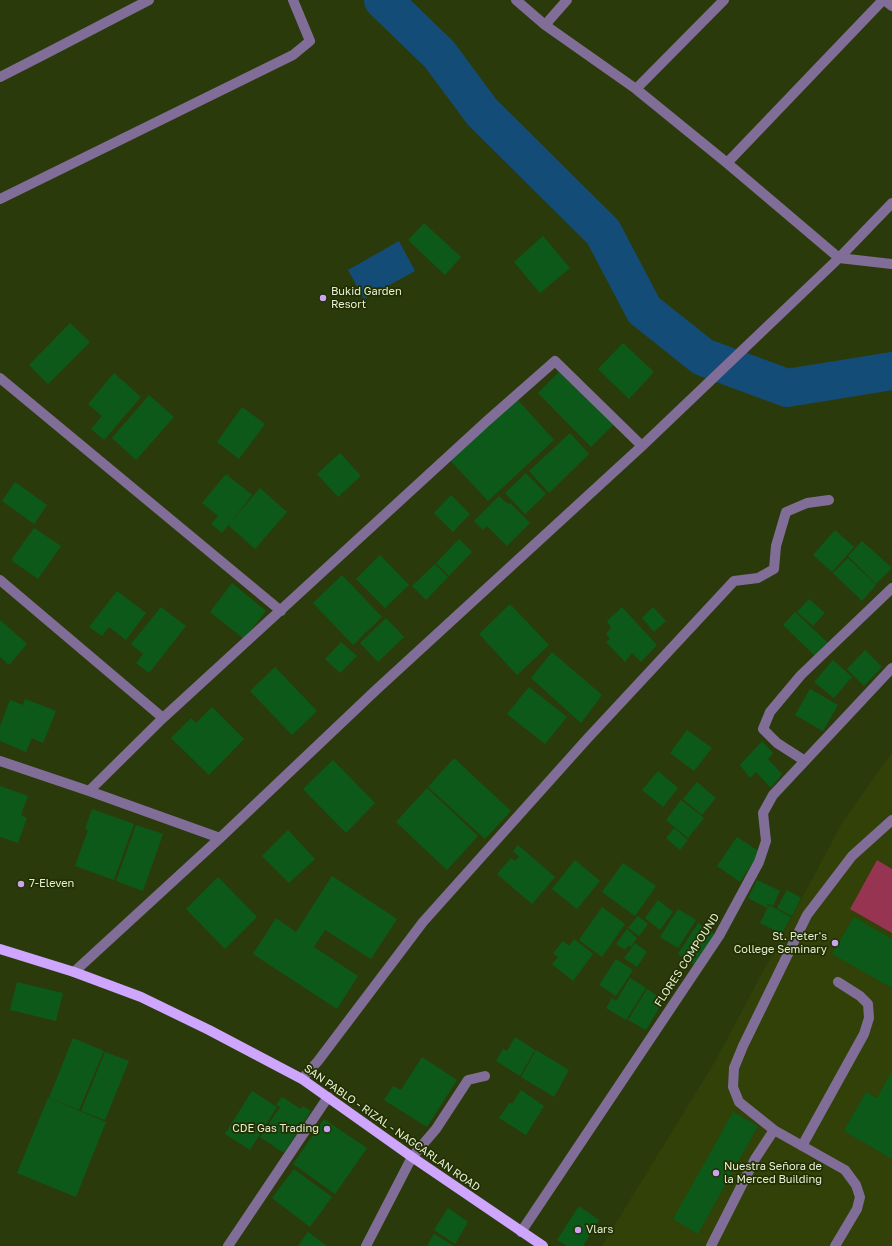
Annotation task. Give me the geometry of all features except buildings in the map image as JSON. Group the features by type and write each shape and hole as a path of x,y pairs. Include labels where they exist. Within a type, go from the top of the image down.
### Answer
{"main road":[{"name":"SAN PABLO - RIZAL - NAGCARLAN ROAD","path":"0,949 74,972 141,997 209,1030 302,1079 542,1246"}],"street":[{"path":"0,77 149,0"},
{"path":"0,199 293,55 310,41 292,0"},
{"path":"516,0 545,25 636,89 727,163 839,258 892,264"},
{"path":"545,25 567,0"},
{"path":"636,89 724,0"},
{"path":"727,163 884,0 892,6"},
{"path":"74,972 220,838 376,690 642,446 839,258 892,203"},
{"path":"89,791 163,718 488,420 555,361 642,446"},
{"path":"0,378 280,611"},
{"path":"302,1079 318,1061 423,922 587,739 734,581 758,578 774,570 776,546 786,512 807,503 829,500"},
{"path":"0,580 163,718"},
{"path":"805,761 777,743 763,729 770,712 801,675 892,588"},
{"name":"FLORES COMPOUND","path":"521,1232 719,936 759,862 766,841 764,813 773,795 892,668"},
{"path":"0,761 220,838"},
{"path":"835,1246 857,1209 860,1196 856,1184 845,1170 774,1130 739,1102 733,1087 734,1068 743,1046 807,915 852,856 892,820"},
{"path":"802,1146 864,1034 869,1018 868,1004 860,996 838,982"},
{"path":"366,1246 412,1157 436,1129 468,1080 485,1076"},
{"path":"228,1246 328,1097"},
{"path":"711,1246 755,1160 774,1130"}],"shaded area":[{"name":"St. Peter's College Seminary","path":"892,752 892,1246 602,1246 716,1060 841,825"},
{"path":"877,860 892,869 892,933 850,909"}],"water":[{"path":"399,241 415,271 364,299 348,270"}],"waterway":[{"path":"383,0 439,54 482,112 603,232 644,310 703,357 787,388 892,371"}],"place":[{"name":"Bukid Garden Resort","path":"323,298"},
{"name":"7-Eleven","path":"21,884"},
{"name":"St. Peter's College Seminary","path":"835,943"},
{"name":"CDE Gas Trading","path":"327,1129"},
{"name":"Nuestra Señora de la Merced Building","path":"716,1173"},
{"name":"Vlars","path":"578,1230"}]}
